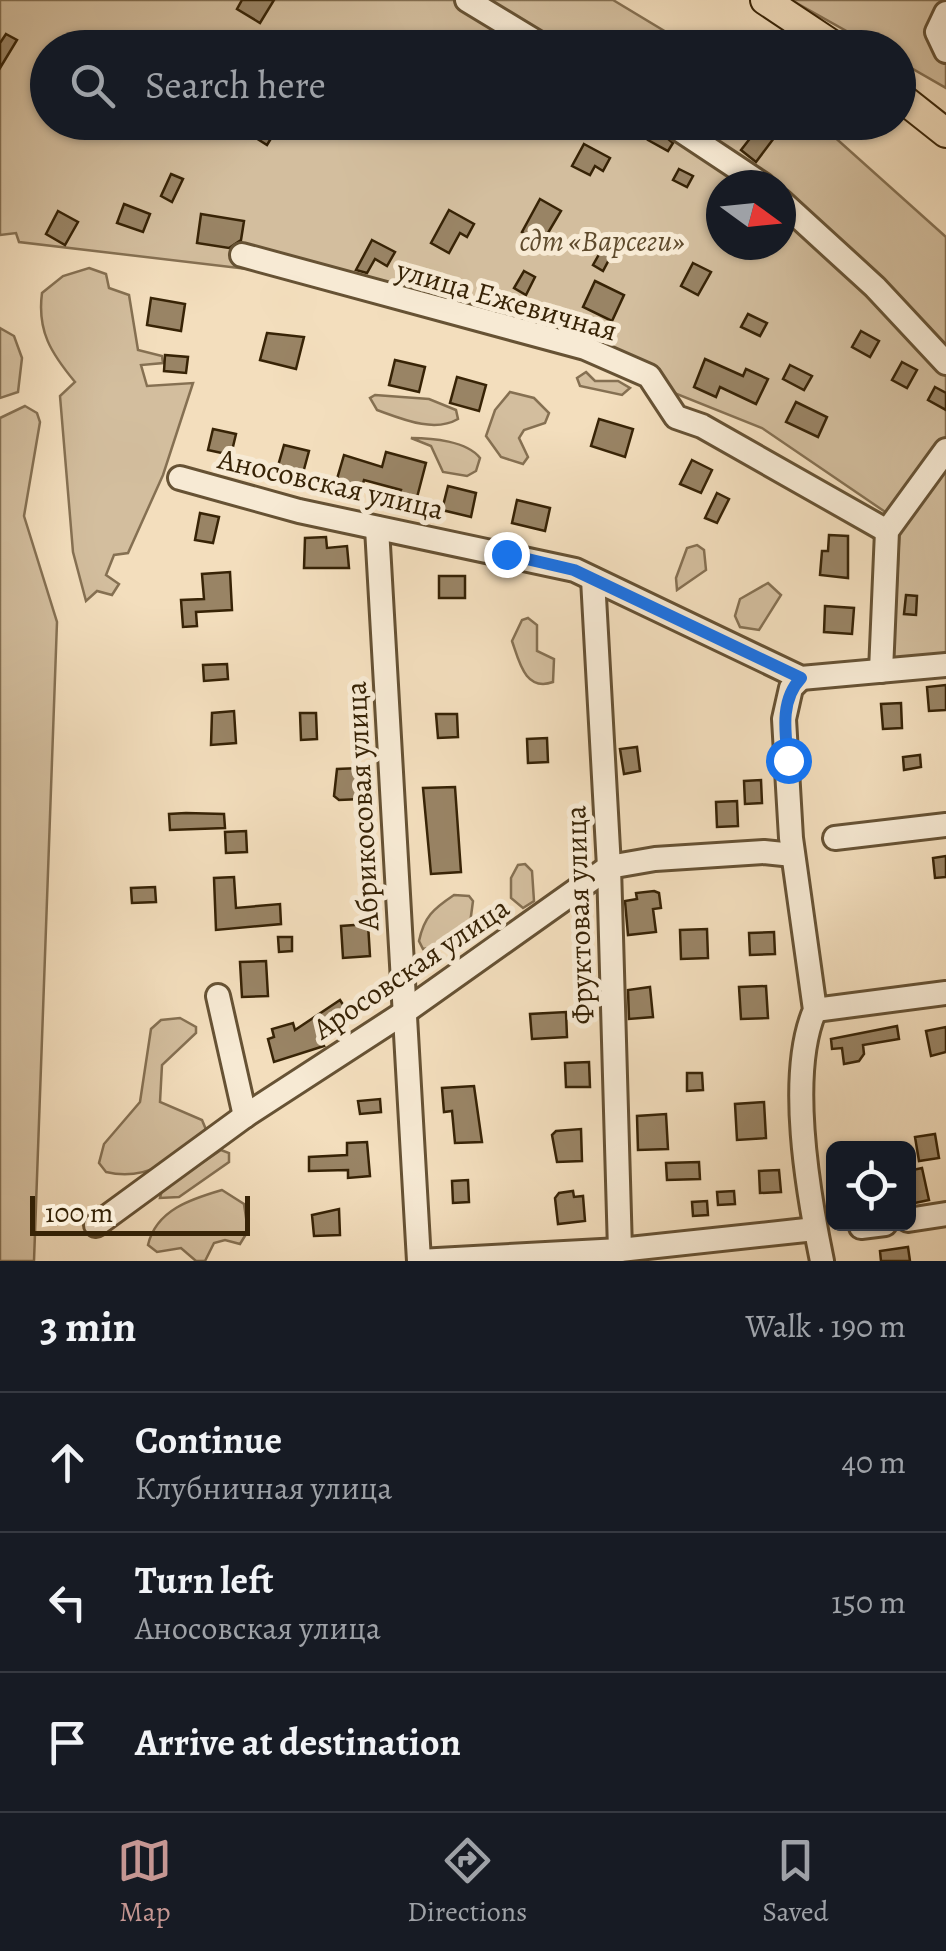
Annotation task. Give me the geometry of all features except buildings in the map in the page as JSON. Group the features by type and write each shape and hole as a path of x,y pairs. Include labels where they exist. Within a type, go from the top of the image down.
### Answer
{"main road":[{"path":"765,0 810,30"},
{"path":"916,109 946,133"}],"street":[{"path":"467,0 516,30"},
{"path":"946,14 937,32 946,51"},
{"path":"695,140 740,170"},
{"path":"796,214 874,287 946,363"},
{"name":"улица Ежевичная","path":"242,255 601,355 649,376 676,416 702,426 887,531"},
{"path":"880,671 887,531 946,450"},
{"name":"Аносовская улица","path":"180,478 377,528 574,570 801,678"},
{"name":"Абрикосовая улица","path":"377,528 419,1261"},
{"name":"Фруктовая улица","path":"593,578 609,867 620,1250"},
{"path":"822,1261 803,1115 804,1035 815,1010 793,855 784,719 791,688 801,678 946,665"},
{"path":"835,838 946,825"},
{"name":"Аросовская улица","path":"96,1225 245,1116 402,1014 609,867 655,859 764,852 793,855"},
{"path":"815,1010 946,993"},
{"path":"218,996 245,1116"},
{"path":"916,1219 946,1214"},
{"path":"419,1261 620,1250 815,1229"}],"green space":[{"name":"сдт «Варсеги»","path":"0,0 613,0 663,30 30,30 30,140 838,140 946,237 946,659 893,666 900,522 762,428 587,358 289,274 19,242 16,233 0,235"},
{"path":"791,0 946,0 946,88 916,71 916,30 845,30"},
{"path":"89,268 106,274 109,288 129,295 138,350 162,356 163,363 141,365 147,386 193,383 163,475 128,553 114,555 106,575 119,584 112,595 97,591 86,601 73,552 60,396 75,382 48,341 41,307 42,293 63,276"},
{"path":"0,328 14,336 22,358 18,392 0,398"},
{"path":"586,372 595,381 618,381 630,388 622,395 580,386 577,378"},
{"path":"510,392 534,398 549,413 545,423 524,430 519,438 528,457 523,464 501,457 486,436 495,410"},
{"path":"375,395 429,399 456,410 458,419 439,425 407,420 377,410 370,398"},
{"path":"25,406 37,413 40,422 24,516 57,622 34,1261 0,1261 0,418"},
{"path":"411,438 467,448 480,458 476,471 467,476 443,472 431,446"},
{"path":"697,545 704,550 706,570 677,590 676,578 687,548"},
{"path":"768,583 781,595 759,630 740,627 735,616 740,599"},
{"path":"528,618 537,625 537,651 554,659 553,682 543,684 530,679 517,657 512,641 522,620"},
{"path":"525,864 532,871 534,901 523,908 511,898 511,878 518,865"},
{"path":"454,895 469,896 473,901 469,931 452,944 423,949 419,941 427,920"},
{"path":"180,1018 196,1027 196,1033 162,1065 160,1102 202,1120 207,1132 161,1166 135,1174 106,1172 99,1163 104,1144 140,1102 151,1029 161,1020"},
{"path":"221,1150 229,1153 229,1162 179,1197 160,1198 162,1190"},
{"path":"222,1190 244,1204 248,1231 240,1244 225,1240 214,1243 205,1261 196,1261 181,1248 157,1252 148,1245 159,1223 176,1208"}],"route":[{"path":"506,554 574,570 801,678 791,688 784,719 788,760"}]}
